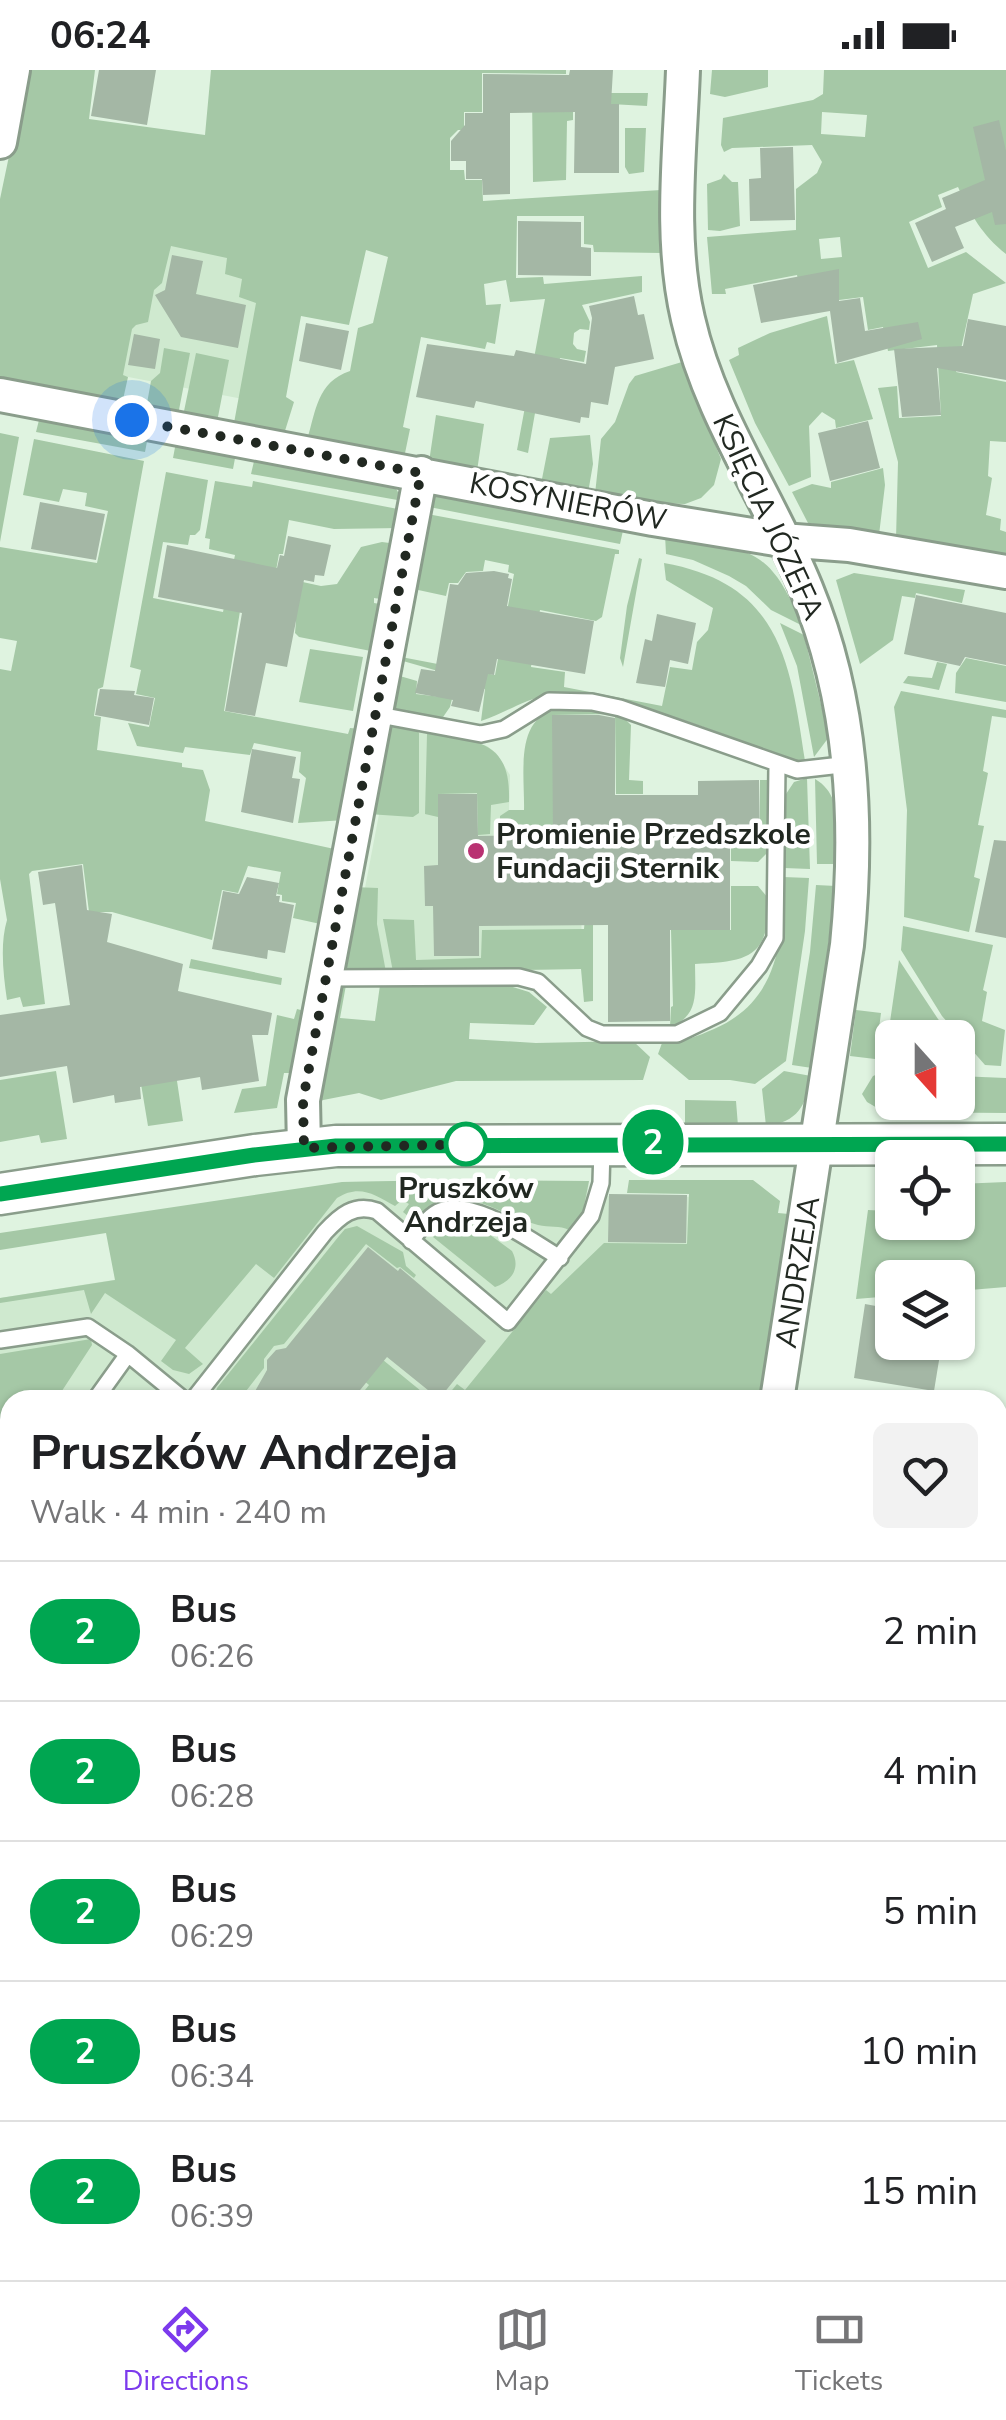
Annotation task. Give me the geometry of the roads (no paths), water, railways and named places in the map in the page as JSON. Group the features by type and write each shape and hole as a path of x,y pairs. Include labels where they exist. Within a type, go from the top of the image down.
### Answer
{"street":[{"path":"0,142 12,70"},
{"name":"KSIĘCIA JÓZEFA","path":"683,70 677,246 683,297 710,390 806,588 838,697 850,764 855,838 850,912 818,1144"},
{"name":"KOSYNIERÓW","path":"0,395 654,519 782,540 849,545 1006,572"},
{"path":"304,1148 303,1100 324,978 421,473"},
{"path":"0,1194 304,1148 368,1144 1006,1144"},
{"name":"ANDRZEJA","path":"779,1390 818,1144"}],"lane":[{"path":"374,714 481,734 504,729 542,703 592,702 620,708 777,765 812,770 850,764"},
{"path":"324,978 519,976 538,982 587,1028 602,1034 677,1034 704,1023 730,1002 759,966 775,938 777,765"},
{"path":"201,1390 339,1216 366,1208 377,1211 508,1322 583,1230 596,1205 602,1142"},
{"path":"412,1240 435,1214 458,1208 502,1224 560,1258"},
{"path":"0,1340 88,1326 172,1390"},
{"path":"103,1390 128,1354"}],"place":[{"name":"Promienie Przedszkole Fundacji Sternik","path":"476,851"},
{"name":"Pruszków Andrzeja","path":"466,1144"}]}
